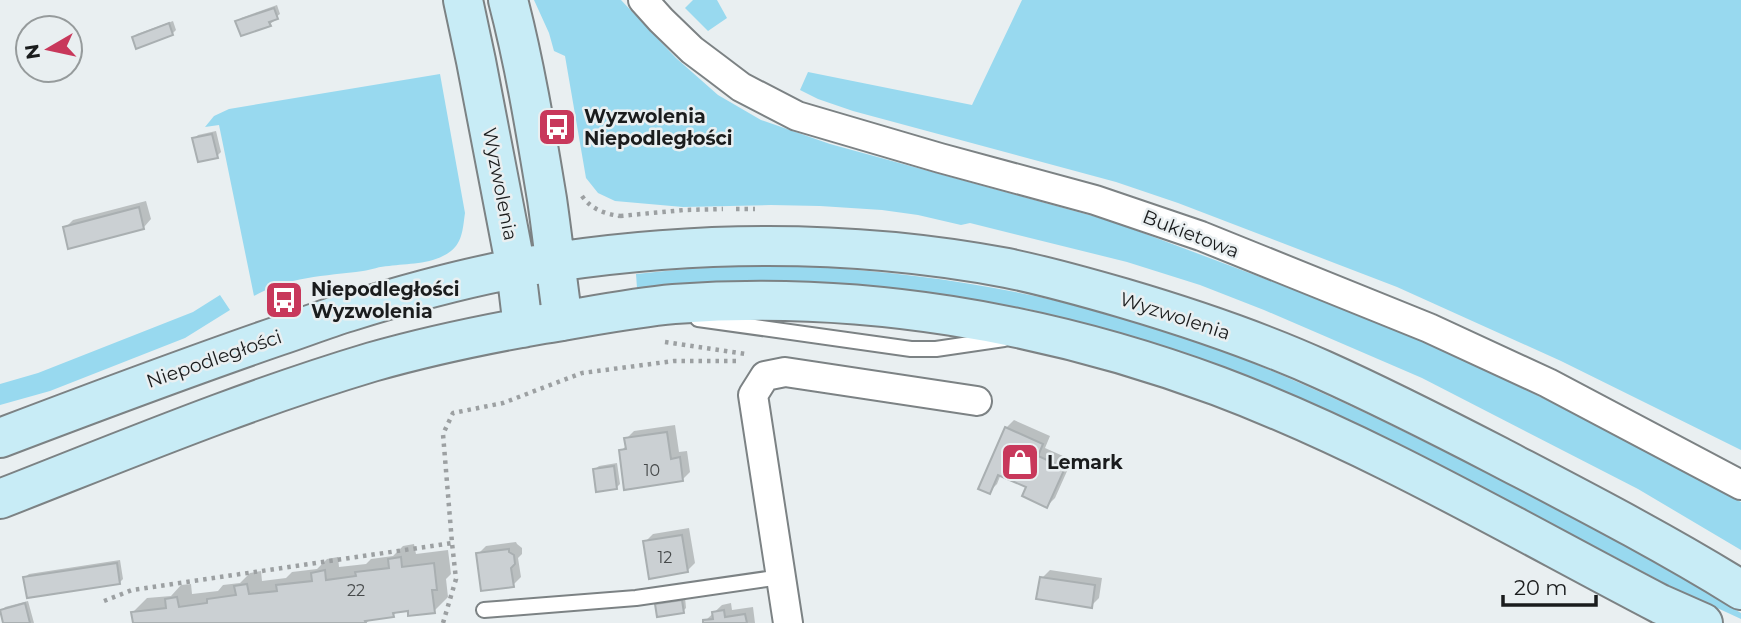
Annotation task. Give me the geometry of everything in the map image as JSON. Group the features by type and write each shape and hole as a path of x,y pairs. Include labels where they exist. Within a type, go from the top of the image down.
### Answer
{"main road":[{"name":"Wyzwolenia","path":"463,0 516,269 523,328"},
{"path":"508,0 517,33 547,199 563,321"},
{"name":"Wyzwolenia","path":"554,262 644,251 709,247 855,249 933,257 1008,269 1093,289 1189,318 1333,374 1621,520 1741,590"},
{"name":"Niepodległości","path":"0,438 206,361 345,313 454,283 554,262"},
{"path":"0,499 295,387 376,361 456,341 631,309 714,302 839,304 938,313 1046,333 1128,355 1218,387 1295,418 1381,458 1660,604 1703,623"}],"street":[{"name":"Bukietowa","path":"643,0 685,42 741,87 797,116 940,159 1095,200 1201,236 1429,328 1548,383 1741,485"},
{"path":"788,623 753,395 758,368 977,401"}],"lane":[{"path":"484,610 636,597 781,577"}],"path":[{"path":"443,623 456,579 443,434 453,413 503,403 582,373 674,361 758,368 752,355 660,341"},
{"path":"104,601 132,590 452,543"}],"shaded area":[{"path":"534,0 621,0 676,58 718,95 761,120 830,144 1111,221 1446,351 1571,412 1741,502 1741,550 1638,489 1422,378 1264,310 1200,285 1127,262 970,223 961,225 882,210 771,205 683,207 615,201 598,193 586,178 565,56 554,51"},
{"path":"693,0 717,0 727,18 708,31 685,8"},
{"path":"1022,0 1741,0 1741,450 1561,361 1397,287 1178,203 1116,182 853,111 800,90 808,72 972,105"},
{"path":"440,74 465,213 462,233 455,247 444,256 429,261 307,278 254,296 219,125 205,127 214,116 229,109"},
{"path":"745,266 850,269 954,281 1091,309 1216,348 1297,381 1457,457 1661,566 1741,613 1741,619 1672,587 1361,427 1213,363 1155,344 1029,309 925,293 868,287 687,285 637,288 636,274"},
{"path":"220,295 230,310 185,338 50,391 0,405 0,384 38,373 193,312"}],"building":[{"path":"274,8 278,19 269,22 271,26 241,36 235,21"},
{"path":"169,23 173,35 136,49 132,37"},
{"path":"212,134 218,158 198,162 192,138"},
{"path":"139,207 144,229 68,249 63,227"},
{"name":"Lemark","path":"1005,427 1043,444 1038,456 1065,468 1047,508 1022,496 1026,487 998,475 990,494 978,489"},
{"path":"667,432 671,459 680,457 683,481 624,490 619,450 626,449 624,438"},
{"path":"614,466 617,489 596,492 593,469"},
{"path":"682,535 688,572 649,579 643,541"},
{"path":"509,549 514,555 515,564 511,568 514,587 481,591 476,553"},
{"path":"401,557 402,567 434,563 437,590 432,590 435,613 408,616 408,611 393,613 394,617 365,621 366,623 133,623 131,612 166,608 165,599 177,597 179,607 207,603 207,599 236,595 234,586 247,584 249,594 277,591 276,585 312,581 311,573 325,570 326,580 356,576 355,572 389,568 388,559"},
{"path":"117,563 120,584 27,598 23,577"},
{"path":"1040,577 1095,585 1092,608 1036,599"},
{"path":"682,600 684,613 657,617 655,604"},
{"path":"25,603 30,623 3,623 0,610"},
{"path":"724,610 725,617 745,614 747,623 703,623 703,620 713,619 712,612"}],"place":[{"name":"Wyzwolenia Niepodległości","path":"557,127"},
{"name":"Niepodległości Wyzwolenia","path":"284,300"},
{"name":"Lemark","path":"1020,462"}]}
